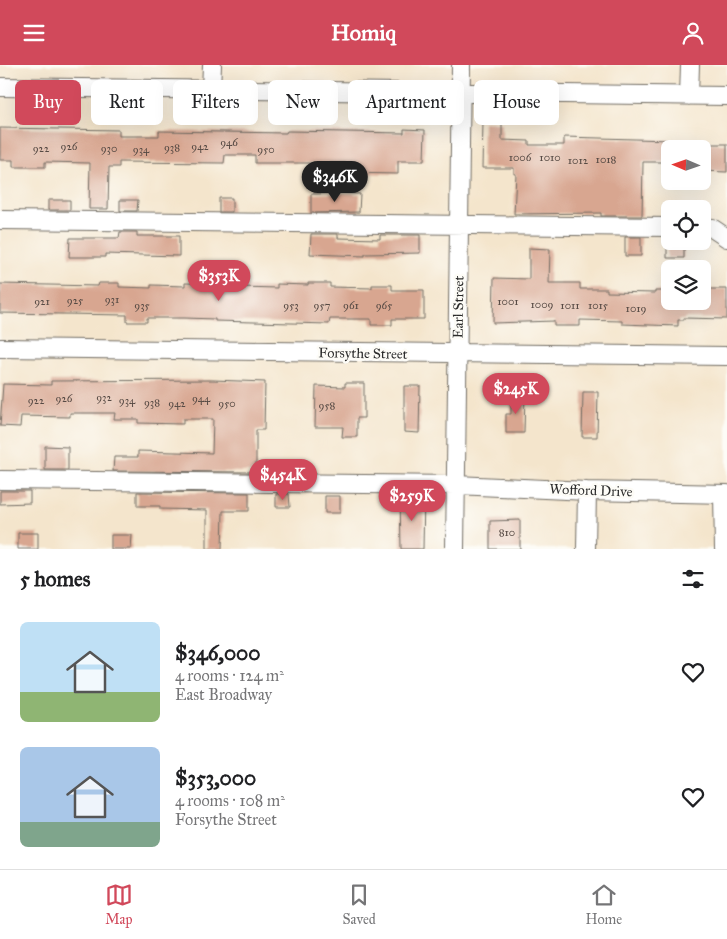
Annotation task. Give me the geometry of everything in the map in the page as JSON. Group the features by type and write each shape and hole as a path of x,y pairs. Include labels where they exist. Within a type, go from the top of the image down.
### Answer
{"street":[{"path":"211,80 212,65"},
{"name":"Earl Street","path":"461,65 461,80"},
{"path":"689,96 690,65"},
{"path":"0,87 173,89"},
{"path":"258,90 348,91"},
{"path":"464,93 727,96"},
{"name":"Earl Street","path":"455,549 461,125"},
{"path":"0,221 661,227"},
{"path":"711,227 727,238"},
{"name":"Forsythe Street","path":"0,349 727,356"},
{"name":"Wofford Drive","path":"0,480 456,485 587,491 725,494"},
{"path":"586,549 587,491"},
{"path":"724,549 725,494"}],"building":[{"path":"483,125 502,125 502,140 529,141 529,145 564,145 564,137 670,140 661,140 661,162 643,162 642,216 601,216 601,213 514,214 516,174 514,174 514,168 482,168"},
{"path":"0,128 119,130 119,136 159,136 159,131 404,133 404,129 425,130 424,161 398,161 398,174 348,173 348,163 255,163 255,155 225,155 224,163 119,162 119,167 109,167 108,209 89,209 90,163 45,162 45,167 13,167 13,160 0,160"},
{"path":"711,144 727,144 727,172 711,171"},
{"path":"311,194 360,194 359,212 311,213"},
{"path":"219,198 232,198 232,212 219,212"},
{"path":"48,200 70,200 70,210 48,210"},
{"path":"120,200 138,200 137,211 120,211"},
{"path":"120,232 137,232 137,236 179,236 179,256 105,254 105,257 69,257 70,238 119,238"},
{"path":"311,234 338,234 338,238 380,239 380,235 420,235 420,253 365,254 365,256 310,254"},
{"path":"625,237 641,237 641,256 625,256"},
{"path":"529,248 550,249 549,283 580,283 580,289 607,289 607,292 655,293 655,291 661,291 661,310 711,310 711,289 727,289 727,319 684,318 684,320 678,320 678,326 622,324 622,321 580,320 580,326 554,326 554,321 493,323 494,278 529,279"},
{"path":"667,250 684,250 684,258 667,258"},
{"path":"220,276 241,276 241,287 277,288 277,284 308,285 308,283 330,283 330,287 372,288 372,285 392,285 392,290 424,290 424,319 392,319 392,325 371,325 371,319 330,319 329,324 215,321 215,319 185,318 147,318 147,322 127,322 127,315 0,313 0,284 98,286 99,283 119,283 119,287 151,288 151,285 185,286 185,283 220,284"},
{"path":"213,380 265,382 264,430 256,430 256,470 249,472 113,471 114,457 138,457 138,451 212,453 213,419 183,419 183,424 138,423 138,419 114,419 115,413 70,413 70,417 21,416 20,427 0,426 3,384 51,385 51,381"},
{"path":"345,383 364,383 364,418 357,418 357,437 342,437 343,427 315,427 316,386 345,387"},
{"path":"404,386 420,386 419,433 404,432"},
{"path":"583,392 598,392 597,437 582,437"},
{"path":"511,394 525,394 524,433 506,433 506,414 511,414"},
{"path":"45,446 68,447 68,470 45,470"},
{"path":"0,491 30,491 30,503 0,504"},
{"path":"137,492 249,493 249,511 223,511 222,549 207,549 207,510 160,509 160,506 137,506"},
{"path":"276,494 289,494 290,507 276,507"},
{"path":"400,495 424,495 423,549 401,549"},
{"path":"325,496 340,496 340,513 325,513"},
{"path":"520,520 520,549 490,549 490,521"},
{"path":"18,533 38,533 38,549 18,549"},
{"path":"111,535 132,535 131,549 111,549"}]}
